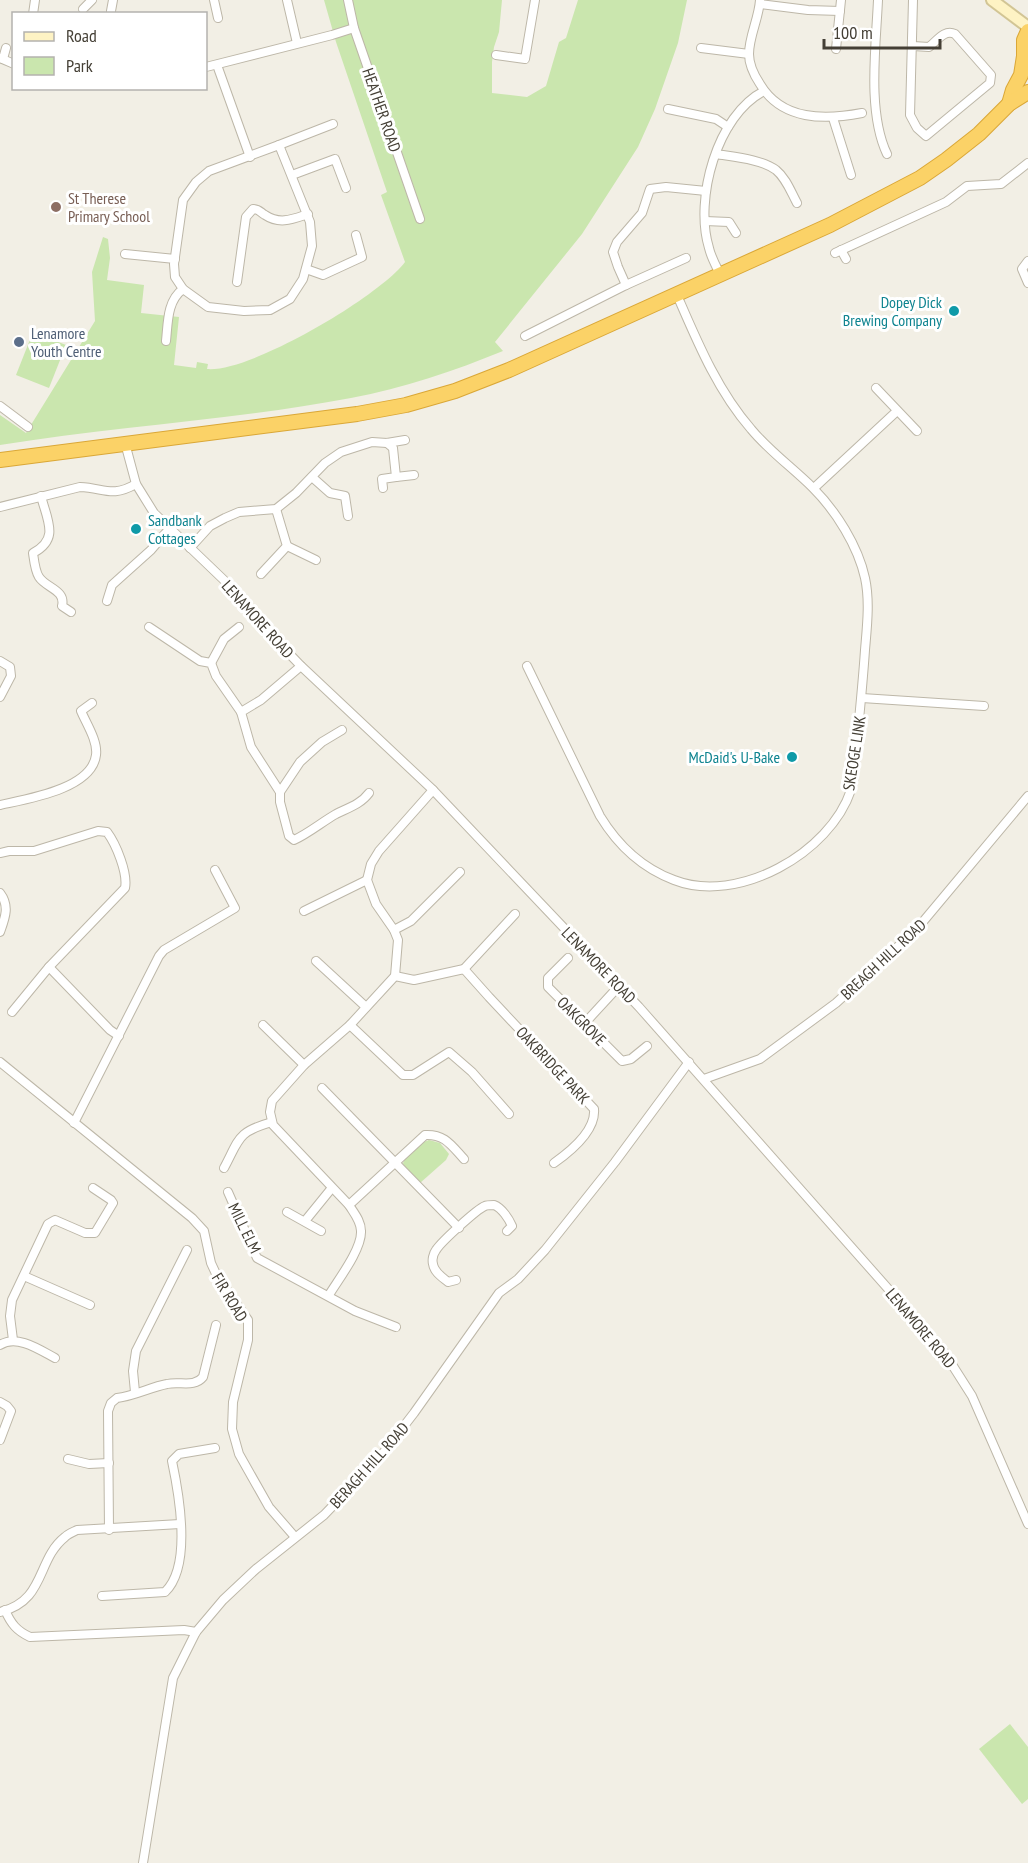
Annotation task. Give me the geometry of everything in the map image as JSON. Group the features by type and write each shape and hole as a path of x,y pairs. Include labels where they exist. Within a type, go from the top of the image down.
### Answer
{"highway":[{"path":"1009,104 1026,60 1024,40 1028,29"},
{"path":"0,460 357,414 406,405 455,391 509,370 677,295 882,199 920,178 979,134 1009,104 1028,92"}],"street":[{"path":"83,9 92,0"},
{"path":"111,11 113,0"},
{"path":"214,0 218,18"},
{"path":"287,0 297,43"},
{"name":"HEATHER ROAD","path":"348,0 354,28 420,219"},
{"path":"496,55 525,59 535,0"},
{"path":"836,49 841,0"},
{"path":"878,0 874,105 880,141 887,154"},
{"path":"913,0 910,115 917,128 927,136 990,82 991,75 955,34 950,32 945,33 928,47 913,46"},
{"path":"992,0 1028,29"},
{"path":"840,10 808,10 760,2 749,54 752,71 764,91 776,103 792,112 811,117 833,118 862,113"},
{"path":"207,67 354,28"},
{"path":"1,58 6,48"},
{"path":"701,48 749,54"},
{"path":"217,65 250,157"},
{"path":"720,274 709,248 705,221 706,191 716,154 728,127 752,98 764,91"},
{"path":"668,110 716,119 728,127"},
{"path":"833,118 851,175"},
{"path":"279,145 310,222 312,246 303,279 290,299 270,310 244,311 208,307 183,289 176,277 175,259 183,200 196,182 209,171 333,124"},
{"path":"716,154 749,159 776,170 788,185 797,203"},
{"path":"292,175 335,159 346,188"},
{"path":"846,259 838,252 946,201 967,186 1001,184 1028,163"},
{"path":"626,285 613,252 616,242 642,213 650,189 706,191"},
{"path":"237,282 246,217 253,208 280,222 308,214"},
{"path":"705,221 729,222 736,233"},
{"path":"306,269 322,275 362,257 356,235"},
{"path":"125,254 175,259"},
{"path":"525,336 626,285 686,258"},
{"path":"1028,261 1022,269 1028,283"},
{"path":"166,341 172,302 183,289"},
{"name":"SKEOGE LINK","path":"528,666 611,835 627,851 674,880 706,887 736,884 777,869 807,850 829,828 851,789 862,698 868,616 864,578 853,548 839,522 814,488 786,464 750,429 744,420 709,367 677,295"},
{"path":"876,388 917,431"},
{"path":"0,406 28,427"},
{"path":"814,488 897,411"},
{"path":"190,548 210,526 225,518 239,512 276,509 312,477 325,462 341,452 372,442 405,440"},
{"path":"387,442 393,448 396,477"},
{"name":"LENAMORE ROAD","path":"125,443 136,484 154,513 227,583 256,619 301,666 433,790 619,986 689,1062 944,1352 972,1396 1028,1524"},
{"path":"383,488 382,478 414,475"},
{"path":"312,477 330,494 345,495 348,516"},
{"path":"0,507 80,487 91,487 110,493 136,484"},
{"path":"41,496 51,532 46,544 33,553 39,576 61,596 62,606 71,612"},
{"path":"276,509 287,546 316,560"},
{"path":"107,601 112,585 151,550 170,529"},
{"path":"261,573 287,546"},
{"path":"149,627 200,661 211,663"},
{"path":"239,627 224,639 211,663 216,676 241,712 251,747 280,792 280,802 289,836 294,840 336,814 364,801 369,793"},
{"path":"0,661 10,667 11,676 0,697"},
{"path":"241,712 261,700 301,666"},
{"path":"862,698 984,706"},
{"path":"0,805 61,789 86,774 93,766 97,755 81,711 92,703"},
{"path":"280,792 300,762 322,742 342,730"},
{"path":"328,1295 350,1261 361,1237 361,1229 358,1220 348,1206 292,1148 272,1122 272,1101 304,1065 350,1025 395,976 398,940 394,930 376,904 368,880 371,864 379,851 433,790"},
{"name":"BREAGH HILL ROAD","path":"704,1079 760,1059 836,1003 916,930 1028,796"},
{"path":"0,853 34,851 98,831 107,832 113,840 127,880 125,888 49,967 12,1012"},
{"path":"74,1123 159,956 164,950 235,908 215,870"},
{"path":"394,930 411,921 460,872"},
{"path":"304,911 368,880"},
{"path":"0,893 7,904 0,932"},
{"path":"395,976 414,980 464,969 515,914"},
{"name":"OAKGROVE","path":"568,958 548,978 548,987 622,1061 631,1059 647,1046"},
{"path":"316,961 366,1007"},
{"path":"49,967 110,1030 119,1036"},
{"name":"OAKBRIDGE PARK","path":"464,969 594,1109 594,1121 568,1153 554,1163"},
{"path":"584,1024 619,986"},
{"path":"263,1025 304,1065"},
{"path":"350,1025 403,1075 413,1075 449,1052 472,1072 509,1114"},
{"name":"FIR ROAD","path":"0,1062 192,1218 204,1231 211,1263 217,1276 248,1320 248,1340 233,1402 232,1429 239,1454 269,1507 295,1537"},
{"name":"BERAGH HILL ROAD","path":"143,1863 173,1678 196,1632 223,1600 295,1537 324,1515 380,1456 414,1413 499,1293 518,1279 546,1250 689,1062"},
{"path":"322,1088 459,1228"},
{"path":"224,1168 243,1133 250,1128 272,1122"},
{"path":"348,1206 425,1135 436,1134 447,1141 464,1159"},
{"path":"13,1340 10,1307 48,1224 52,1220 85,1233 95,1233 113,1203 93,1188"},
{"path":"305,1221 331,1189"},
{"name":"MILL ELM","path":"228,1192 257,1258 363,1315 396,1327"},
{"path":"456,1280 448,1282 434,1268 433,1257 436,1250 483,1206 491,1205 500,1208 512,1226 507,1231"},
{"path":"287,1212 321,1231"},
{"path":"135,1392 133,1371 136,1351 187,1250"},
{"path":"24,1276 90,1305"},
{"path":"109,1530 108,1411 111,1403 117,1398 169,1383 199,1381 203,1377 216,1325"},
{"path":"0,1345 13,1340 27,1344 55,1358"},
{"path":"0,1402 11,1411 2,1427 0,1440"},
{"path":"102,1596 165,1592 171,1586 181,1550 179,1497 172,1461 179,1454 215,1448"},
{"path":"68,1459 89,1464 109,1463"},
{"path":"180,1524 109,1530 77,1530 65,1537 52,1555 38,1585 24,1600 3,1611 20,1632 30,1637 184,1630 196,1632"}],"green space":[{"path":"324,0 502,0 499,32 492,62 492,93 527,97 546,86 559,42 566,38 578,0 687,0 678,43 655,109 638,147 582,234 495,342 503,351 428,378 351,398 264,412 0,445 0,415 26,433 95,321 92,272 103,237 108,239 110,258 107,280 144,285 141,313 179,317 174,365 196,368 197,362 208,364 207,369 227,367 253,359 313,330 370,294 405,262 381,195 387,192"},
{"path":"33,332 66,345 49,388 16,375"},
{"path":"429,1140 440,1143 449,1154 446,1160 420,1183 404,1167 403,1163 414,1149"},
{"path":"1010,1724 1028,1747 1028,1799 1022,1804 979,1749"}],"place":[{"name":"St Therese Primary School","path":"56,207"},
{"name":"Dopey Dick Brewing Company","path":"954,311"},
{"name":"Lenamore Youth Centre","path":"19,342"},
{"name":"Sandbank Cottages","path":"136,529"},
{"name":"McDaid's U-Bake","path":"792,757"}]}
